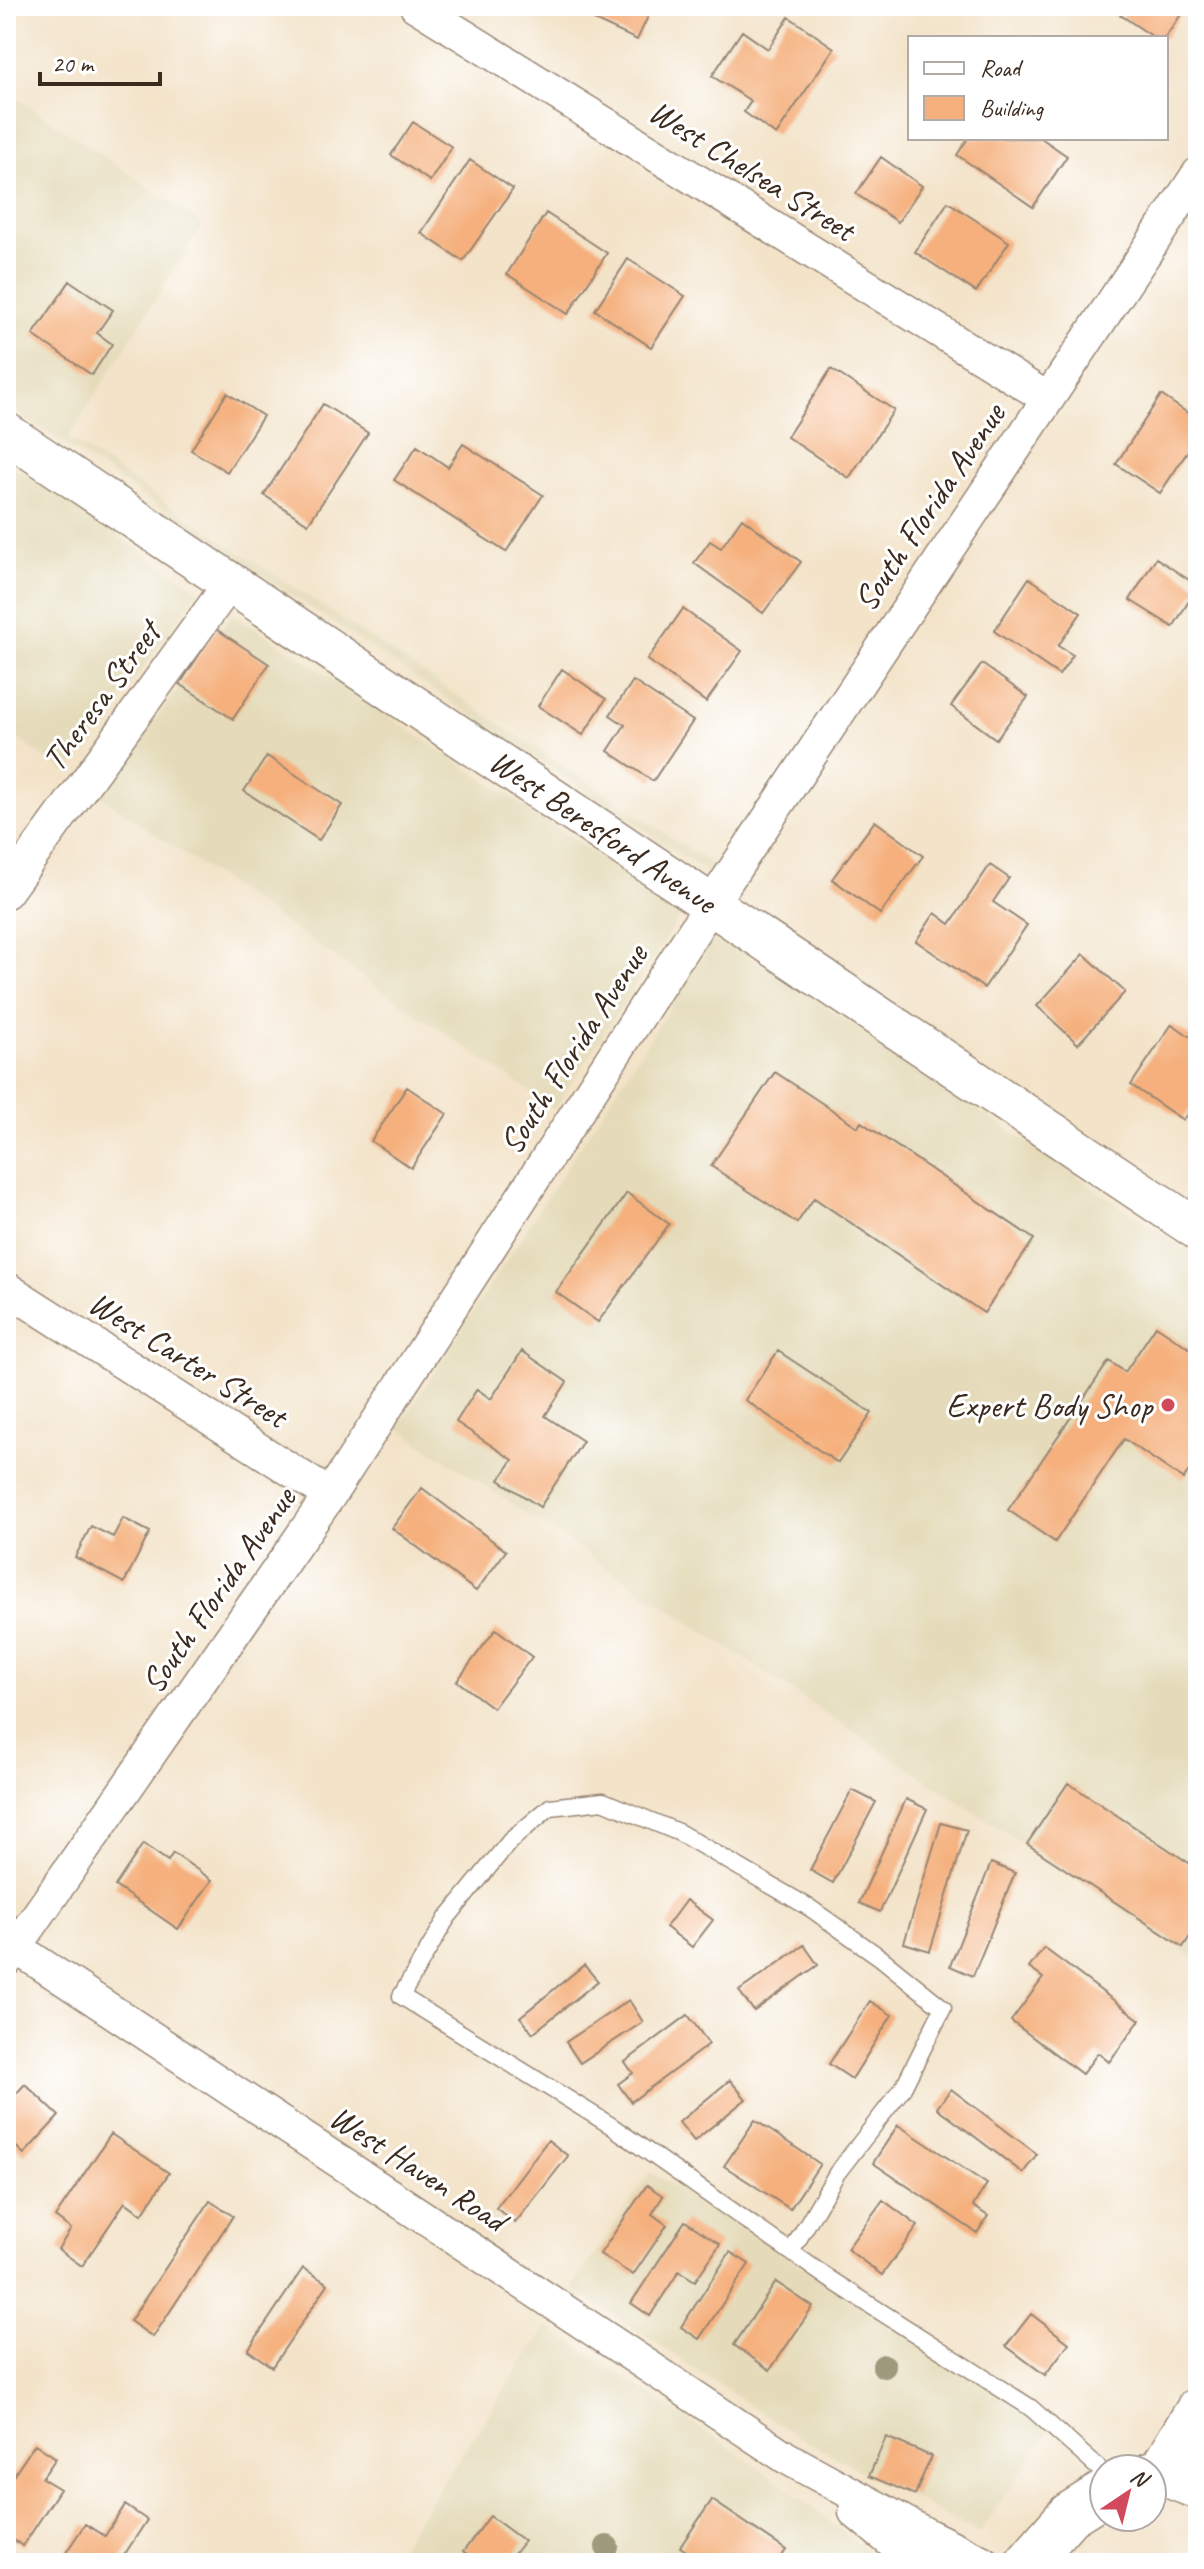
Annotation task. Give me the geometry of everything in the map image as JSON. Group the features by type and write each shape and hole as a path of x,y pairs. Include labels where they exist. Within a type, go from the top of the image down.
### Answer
{"main road":[{"path":"1170,2477 1198,2410"},
{"path":"1027,2563 1069,2515 1088,2503"}],"street":[{"name":"West Chelsea Street","path":"416,6 1047,398"},
{"name":"South Florida Avenue","path":"9,1950 330,1495 712,903 1198,174"},
{"name":"West Beresford Avenue","path":"6,433 1198,1230"},
{"name":"Theresa Street","path":"6,892 230,583"},
{"name":"West Carter Street","path":"6,1288 330,1495"},
{"name":"West Haven Road","path":"9,1950 787,2458 985,2563"},
{"name":"West Haven Road","path":"787,2458 917,2563"}],"lane":[{"path":"791,2252 837,2173 903,2088 943,2008 881,1958 810,1908 680,1833 603,1801 550,1807 510,1841 447,1918 401,1996 610,2125 791,2252 1031,2408 1088,2459"}],"shaded area":[{"path":"6,90 203,224 68,438 713,865 708,873 6,405"},
{"path":"6,461 199,590 67,773 6,731"},
{"path":"233,613 683,912 555,1109 100,796"},
{"path":"717,934 1198,1258 1198,1961 398,1428"},
{"path":"650,2172 1054,2423 979,2534 800,2438 572,2288"},
{"path":"547,2326 774,2477 882,2563 389,2563"}],"building":[{"path":"598,6 653,6 637,40 592,19"},
{"path":"1107,6 1171,6 1182,13 1166,36 1152,36"},
{"path":"789,17 834,48 776,135 744,112 751,101 712,76 742,31 768,49"},
{"path":"413,122 452,147 430,181 391,155"},
{"path":"967,140 1044,140 1067,156 1033,207 957,155"},
{"path":"881,157 922,186 898,222 856,194"},
{"path":"470,160 513,189 463,261 421,233"},
{"path":"948,202 1009,242 976,292 915,252"},
{"path":"546,213 607,253 568,314 507,274"},
{"path":"628,259 685,296 651,347 595,310"},
{"path":"70,281 113,310 97,333 112,344 92,375 33,335"},
{"path":"831,369 894,410 849,478 787,437"},
{"path":"227,393 263,416 227,472 191,450"},
{"path":"1161,395 1198,420 1198,436 1160,493 1116,464"},
{"path":"323,404 368,433 308,524 264,495"},
{"path":"463,444 543,495 506,552 394,480 417,446 448,467"},
{"path":"742,518 801,562 763,613 694,563 710,541 721,548"},
{"path":"1156,558 1198,586 1173,627 1130,600"},
{"path":"1029,578 1081,613 1058,646 1073,655 1059,675 994,631"},
{"path":"683,609 742,651 706,702 647,660"},
{"path":"216,629 269,664 233,719 180,684"},
{"path":"982,664 1028,697 996,739 951,706"},
{"path":"562,669 606,699 583,735 538,706"},
{"path":"633,681 693,721 653,781 608,751 625,725 610,715"},
{"path":"267,756 342,805 319,840 244,791"},
{"path":"875,821 923,856 880,914 832,879"},
{"path":"990,865 1009,878 993,902 1027,925 984,988 916,941 935,913 950,924"},
{"path":"1084,954 1125,992 1078,1044 1037,1006"},
{"path":"1172,1024 1198,1042 1198,1097 1183,1120 1131,1085"},
{"path":"775,1072 858,1127 861,1122 1034,1239 984,1313 814,1198 797,1223 711,1166"},
{"path":"407,1087 447,1114 411,1168 371,1141"},
{"path":"627,1193 669,1224 598,1322 556,1292"},
{"path":"1156,1326 1198,1354 1198,1458 1183,1479 1124,1439 1055,1542 1008,1510 1109,1361 1125,1372"},
{"path":"522,1351 567,1382 545,1416 583,1441 540,1507 499,1480 513,1460 456,1422 477,1389 491,1399"},
{"path":"778,1351 872,1413 838,1463 745,1400"},
{"path":"422,1488 506,1551 476,1591 392,1528"},
{"path":"123,1518 150,1532 124,1583 75,1557 91,1526 113,1537"},
{"path":"496,1629 532,1657 493,1708 457,1681"},
{"path":"1068,1783 1198,1869 1198,1924 1183,1947 1027,1844"},
{"path":"852,1790 876,1802 833,1883 810,1870"},
{"path":"906,1799 927,1809 880,1912 859,1903"},
{"path":"941,1823 967,1830 930,1951 904,1943"},
{"path":"143,1844 168,1861 173,1853 212,1880 178,1929 115,1886"},
{"path":"991,1863 1015,1873 973,1976 950,1966"},
{"path":"686,1900 713,1920 692,1947 666,1927"},
{"path":"804,1945 818,1965 754,2011 739,1991"},
{"path":"1044,1948 1140,2020 1109,2062 1098,2053 1082,2074 1011,2021 1043,1978 1029,1968"},
{"path":"584,1965 598,1981 533,2033 520,2017"},
{"path":"629,2000 643,2022 580,2063 566,2042"},
{"path":"870,2001 892,2015 852,2079 829,2064"},
{"path":"688,2015 709,2044 631,2102 618,2084 633,2073 625,2062"},
{"path":"730,2080 746,2099 694,2141 679,2122"},
{"path":"25,2084 59,2116 24,2154 10,2141 6,2146 6,2105"},
{"path":"951,2089 1037,2154 1023,2173 937,2108"},
{"path":"755,2120 820,2164 790,2209 724,2166"},
{"path":"898,2125 987,2184 973,2206 988,2216 977,2233 873,2163"},
{"path":"111,2134 169,2173 142,2214 125,2202 82,2266 58,2249 71,2229 55,2217"},
{"path":"548,2140 568,2156 515,2223 496,2208"},
{"path":"647,2185 663,2196 652,2214 667,2225 633,2275 600,2254"},
{"path":"883,2200 918,2226 882,2275 847,2249"},
{"path":"210,2201 233,2216 153,2337 130,2321"},
{"path":"685,2221 720,2244 695,2281 679,2271 650,2316 631,2303"},
{"path":"730,2252 749,2264 699,2339 681,2327"},
{"path":"303,2268 328,2284 272,2367 248,2350"},
{"path":"776,2282 813,2307 770,2370 734,2345"},
{"path":"1031,2314 1069,2343 1045,2375 1006,2346"},
{"path":"886,2437 931,2456 915,2495 869,2476"},
{"path":"35,2444 56,2458 42,2478 60,2489 23,2546 6,2535 6,2487"},
{"path":"712,2500 786,2550 777,2563 705,2563 680,2547"},
{"path":"125,2505 147,2520 119,2563 72,2563 63,2557 85,2524 105,2536"},
{"path":"490,2516 524,2541 507,2563 477,2563 463,2552"}],"place":[{"name":"Expert Body Shop","path":"1168,1405"}]}
